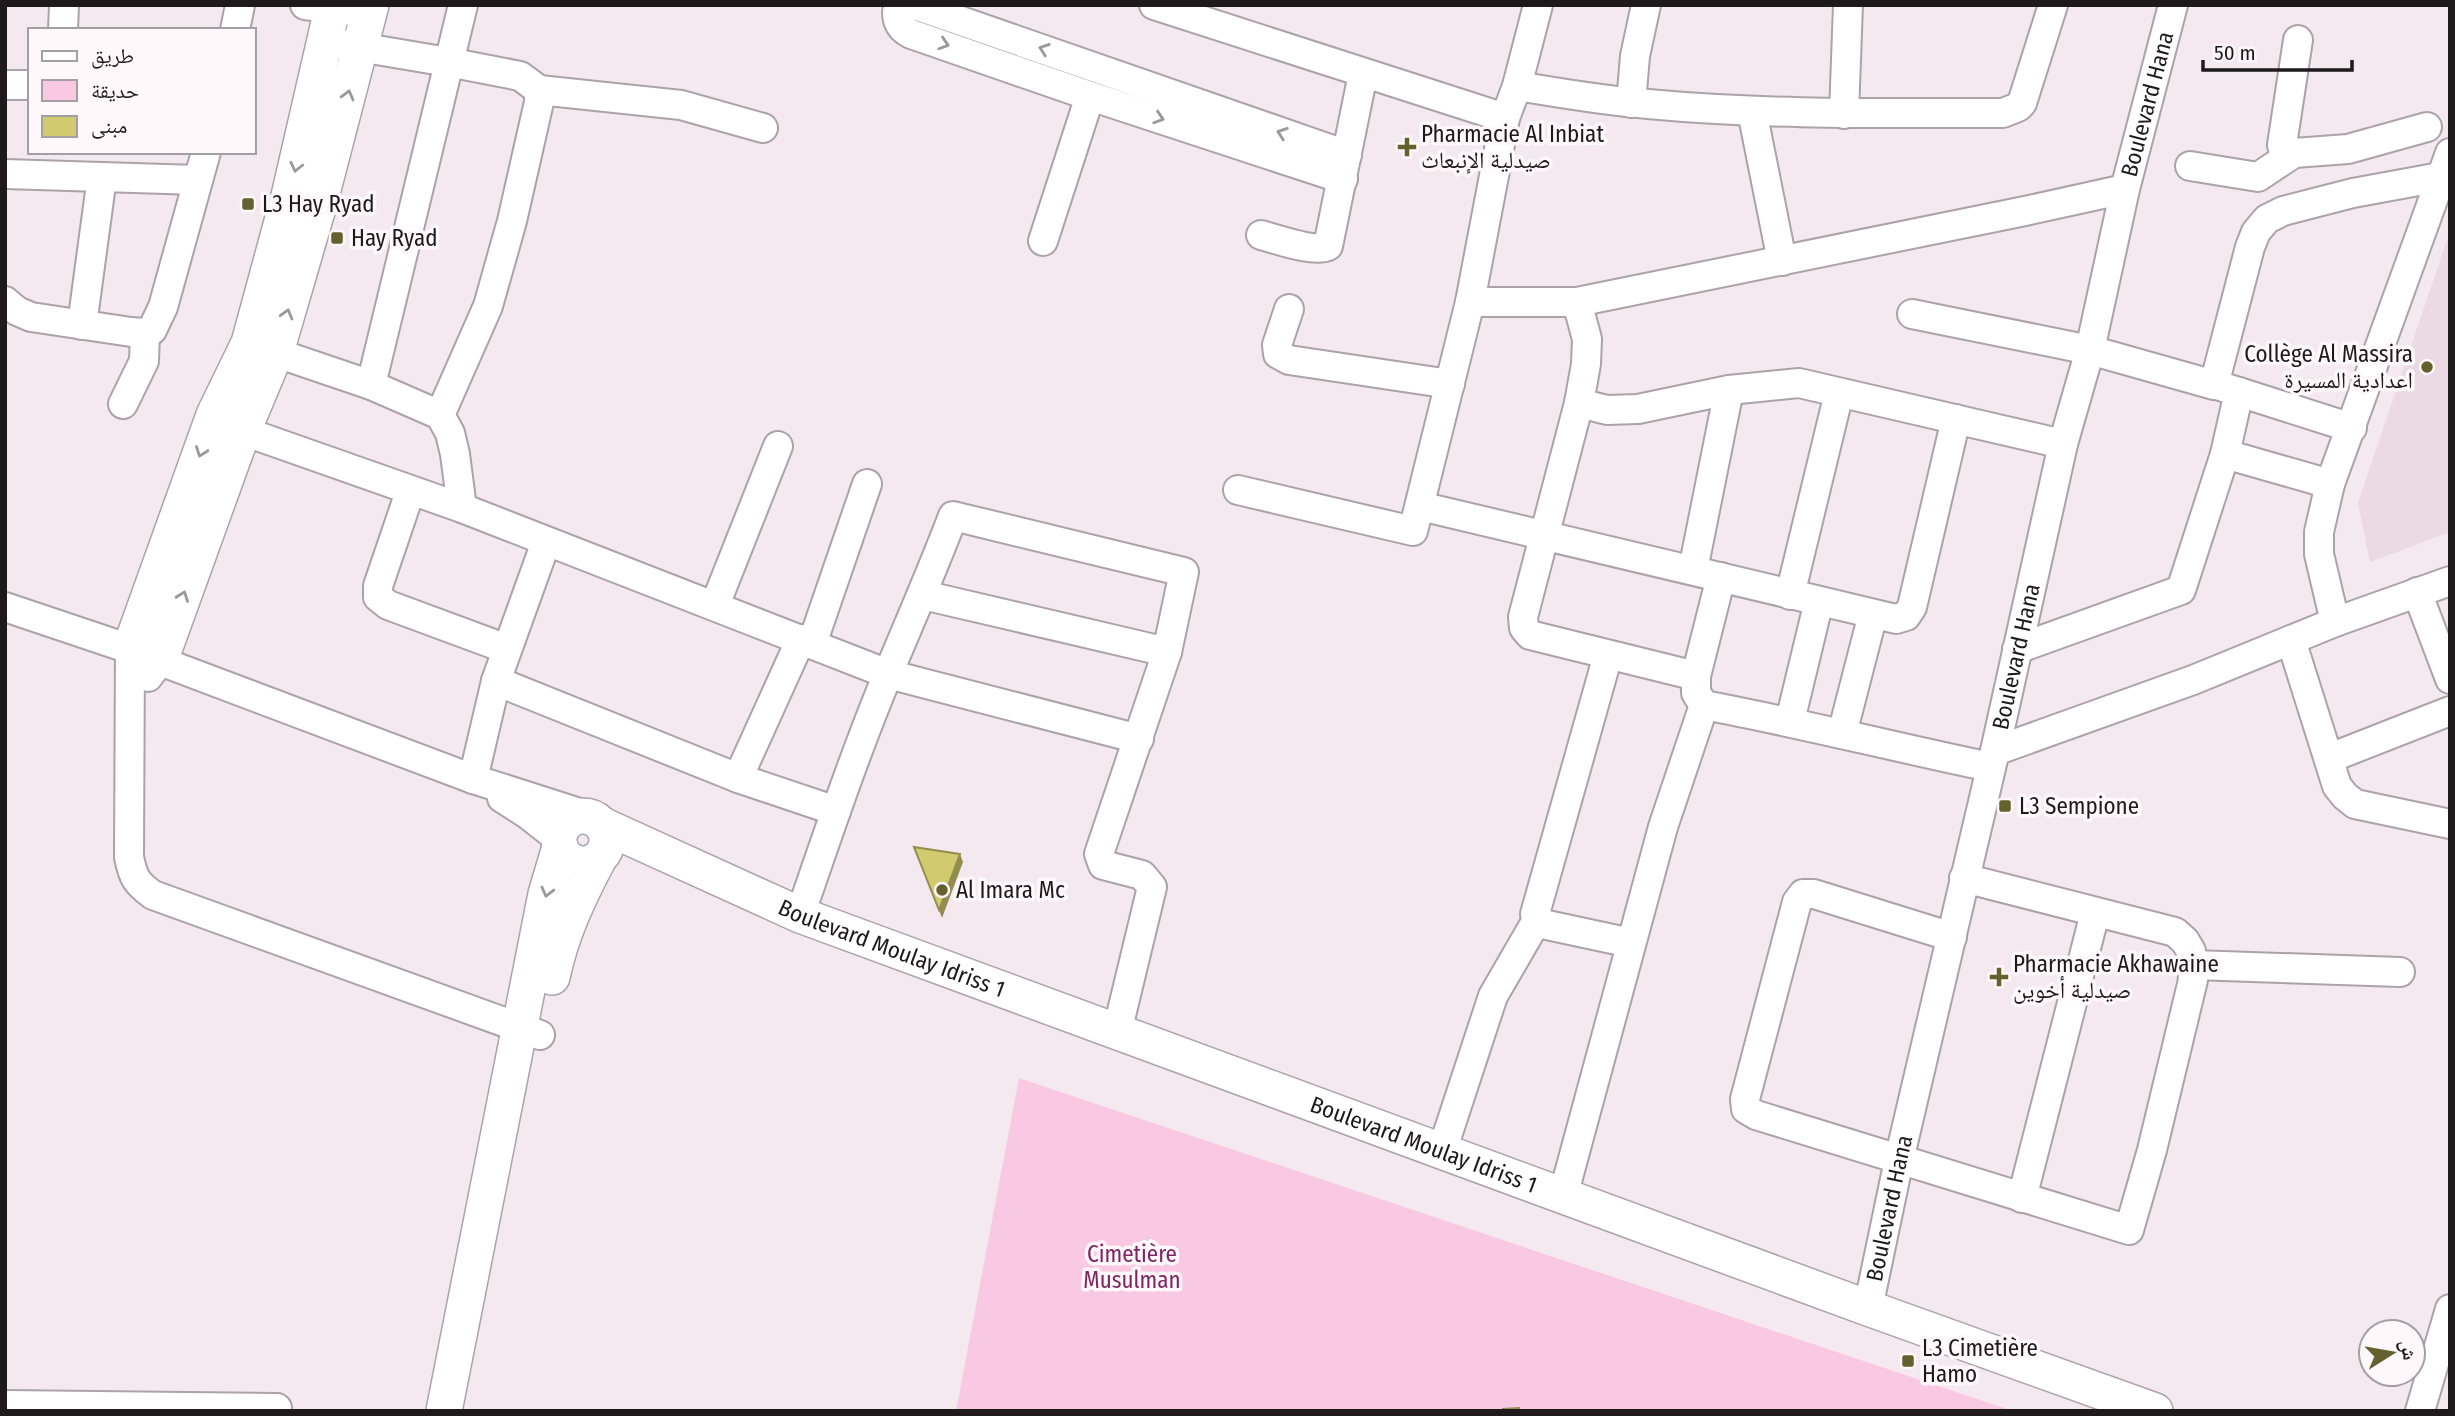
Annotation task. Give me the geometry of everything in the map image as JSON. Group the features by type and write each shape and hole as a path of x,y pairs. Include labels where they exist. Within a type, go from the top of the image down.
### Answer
{"main road":[{"path":"145,655 229,423 262,348 361,48 370,9"},
{"path":"262,348 324,15"},
{"path":"444,1411 529,1032 598,839"},
{"name":"Boulevard Moulay Idriss 1","path":"559,843 568,860 576,864 591,864 598,839 696,870 800,915 2155,1411"},
{"path":"463,1411 494,1250 529,1032 546,894 559,843"}],"street":[{"path":"63,28 64,5"},
{"path":"235,28 240,5"},
{"path":"371,385 463,5"},
{"path":"902,5 897,12 897,21 906,31 1086,64 1199,118"},
{"path":"915,5 1007,51 1082,93 1199,118 1345,167"},
{"path":"1238,490 1413,531 1470,302 1505,118 1517,86 1538,5"},
{"path":"1631,103 1635,56 1646,5"},
{"path":"1844,114 1848,5"},
{"path":"1517,86 1631,103 1752,111 1844,114 2003,113 2018,107 2027,92 2053,5"},
{"name":"Boulevard Hana","path":"1868,1308 1899,1160 2063,444 2090,350 2126,189 2173,5"},
{"path":"1172,8 1363,74 1505,118"},
{"path":"324,15 370,9"},
{"path":"324,15 361,48 520,76 539,90 681,105 763,128"},
{"path":"2294,153 2283,145 2298,40"},
{"path":"1043,242 1082,93 1086,64"},
{"path":"1261,235 1315,248 1325,248 1330,241 1363,74"},
{"path":"5,85 28,85"},
{"path":"440,415 488,306 515,208 539,102 539,90"},
{"path":"1752,111 1782,261"},
{"path":"2190,166 2258,177 2294,153 2348,149 2427,127"},
{"path":"2348,149 2353,193"},
{"path":"5,301 17,312 31,317 145,333 152,330 163,307 205,154"},
{"path":"2017,649 2181,590 2225,454 2226,388 2250,247 2256,232 2267,219 2283,211 2445,165"},
{"path":"2335,622 2319,554 2319,532 2330,484 2445,165"},
{"path":"5,174 198,180"},
{"path":"82,325 102,177"},
{"path":"2258,177 2267,219"},
{"path":"1470,302 1577,302 2126,189"},
{"path":"1577,302 1587,339 1586,364 1579,403 1523,617 1524,628 1530,635 1696,676"},
{"path":"1289,310 1277,345 1278,354 1289,360 1450,384"},
{"path":"1912,314 2090,350 2226,388 2351,428"},
{"path":"124,404 144,361 145,333"},
{"path":"262,348 371,385 440,415 450,433 456,454 462,508"},
{"path":"1579,403 1607,410 1639,409 1729,390 1799,383 2063,444"},
{"path":"1693,570 1729,390"},
{"path":"1790,595 1839,393"},
{"path":"1420,506 1896,619 1906,616 1912,607 1956,419"},
{"path":"229,423 410,492 462,508 888,674 1139,739"},
{"path":"715,605 778,446"},
{"path":"2225,454 2330,484"},
{"path":"738,778 806,641 867,484"},
{"path":"410,492 378,586 377,597 388,605 507,649"},
{"path":"800,915 888,674 923,595 953,516 1184,572 1167,652 1098,854 1102,865 1142,875 1152,887 1117,1032"},
{"path":"473,779 496,681 546,542"},
{"path":"1721,577 1696,676 1696,692 1704,705 1842,734 1992,759 2335,622 2450,581"},
{"path":"2417,592 2450,679"},
{"path":"923,595 1167,652"},
{"path":"1790,721 1819,601"},
{"path":"5,607 145,655 473,779 598,839"},
{"path":"1842,734 1873,614"},
{"path":"2291,640 2337,786 2345,796 2355,804 2450,824"},
{"path":"145,655 129,704 129,857 132,875 141,886 153,895 529,1032"},
{"path":"1442,1151 1493,996 1536,920 1536,908 1608,655"},
{"path":"496,681 738,778 836,811"},
{"path":"1563,1196 1662,827 1704,705"},
{"path":"2330,758 2450,710"},
{"path":"473,779 527,814 559,843"},
{"path":"1952,937 1814,894 1802,894 1797,902 1745,1099 1746,1109 1756,1115 2129,1230 2152,1150 2193,980 2191,951 2175,932 1964,878"},
{"path":"2022,1198 2095,913"},
{"path":"1536,920 1631,943"},
{"path":"2193,965 2400,972"},
{"path":"2420,1411 2450,1309"},
{"path":"5,1405 277,1411"}],"shaded area":[{"name":"Collège Al Massira اعدادية المسيرة","path":"2450,231 2450,532 2370,562 2358,503"}],"green space":[{"name":"Cimetière Musulman","path":"1019,1078 2013,1411 956,1411"}],"building":[{"name":"Al Imara Mc","path":"914,847 960,854 939,910"},
{"path":"1519,1408 1519,1411 1503,1411 1503,1409"}],"place":[{"name":"Pharmacie Al Inbiat صيدلية الإنبعاث","path":"1407,147"},
{"name":"L3 Hay Ryad","path":"248,204"},
{"name":"Hay Ryad","path":"337,238"},
{"name":"Collège Al Massira اعدادية المسيرة","path":"2427,367"},
{"name":"L3 Sempione","path":"2005,806"},
{"name":"Al Imara Mc","path":"942,890"},
{"name":"Pharmacie Akhawaine صيدلية أخوين","path":"1999,977"},
{"name":"L3 Cimetière Hamo","path":"1908,1361"}]}
